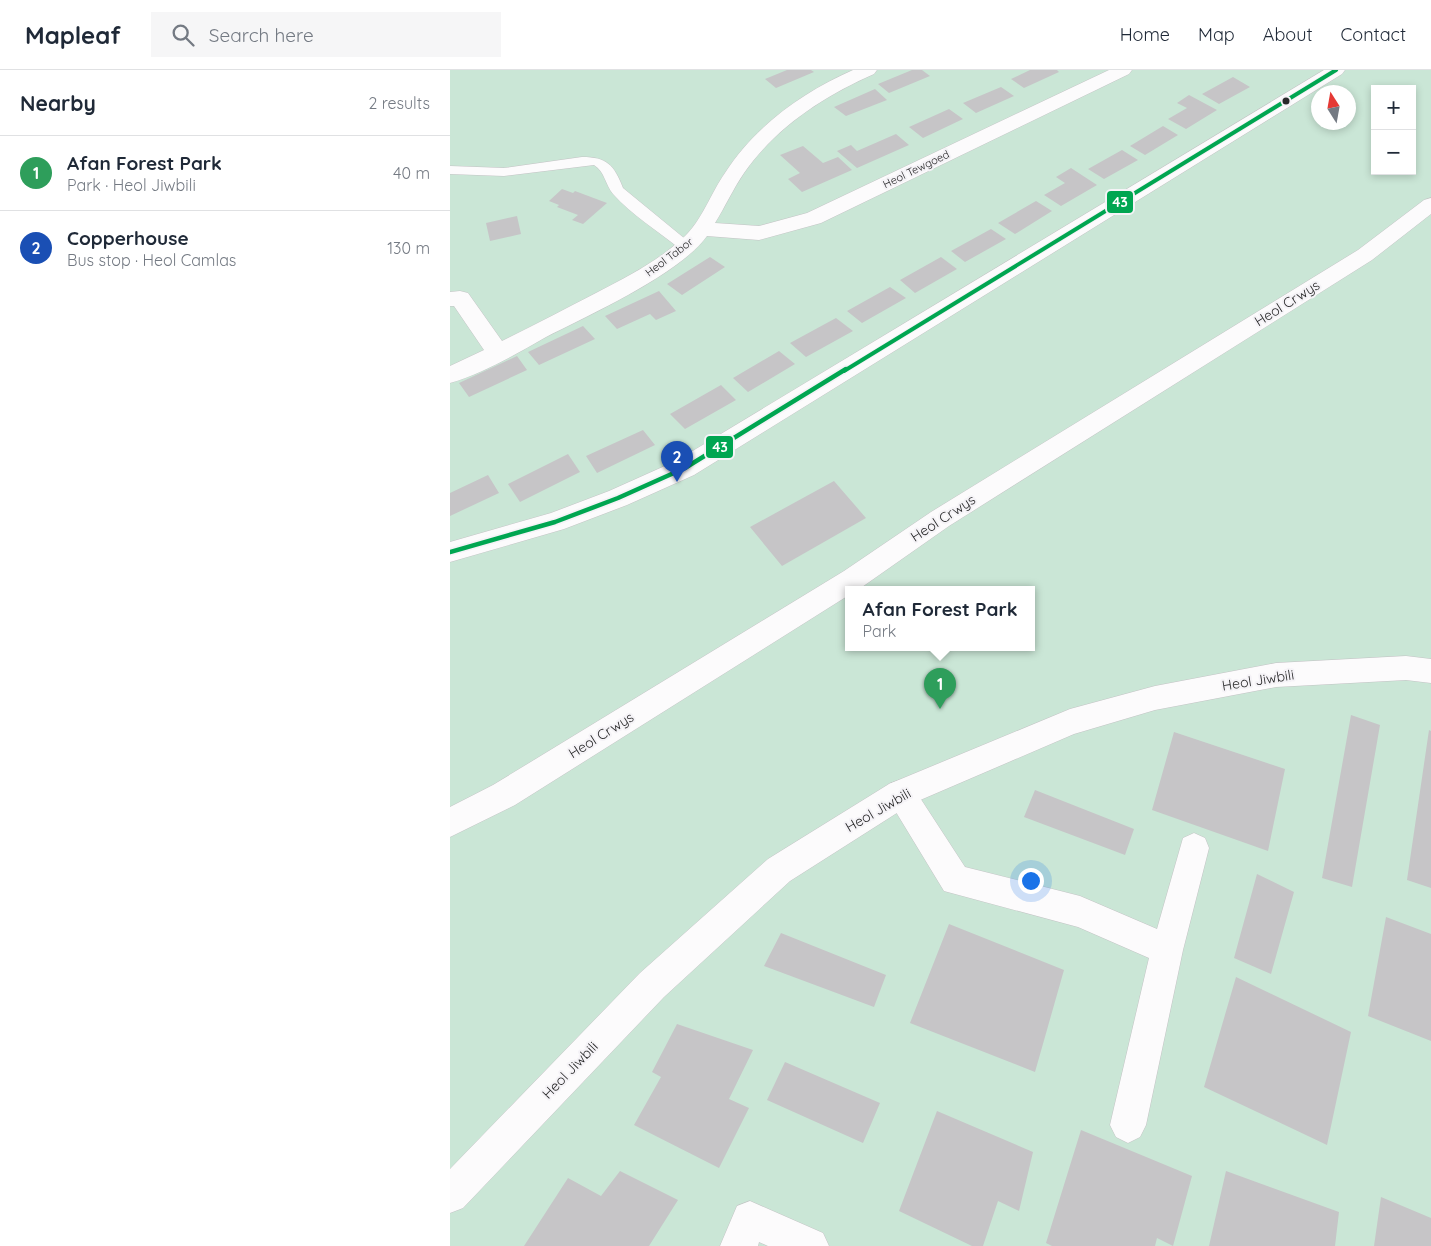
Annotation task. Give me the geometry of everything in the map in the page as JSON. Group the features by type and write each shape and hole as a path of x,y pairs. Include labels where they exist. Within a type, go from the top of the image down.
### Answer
{"street":[{"name":"Heol Tabor","path":"450,375 498,353 652,272 694,240 735,172 755,146 789,116 818,97 868,70"},
{"name":"Heol Tewgoed","path":"700,229 759,233 814,218 1123,70"},
{"path":"450,552 555,522 618,498 685,468 1336,70"},
{"name":"Heol Crwys","path":"450,824 504,795 853,579 948,514 1365,254 1431,204"},
{"path":"450,298 460,298 498,353"},
{"name":"Heol Jiwbili","path":"450,1195 652,985 780,870 900,794 1070,722 1155,698 1276,675 1406,668 1431,671"},
{"path":"900,794 955,880 1080,912 1167,950"},
{"path":"1128,1125 1167,950 1194,848"},
{"path":"739,1246 750,1219 810,1246"}],"lane":[{"path":"450,170 504,172 582,161 597,161 603,165 612,177 617,190 626,199 685,246"}],"green space":[{"path":"450,70 1431,70 1431,1246 450,1246"}],"building":[{"path":"787,70 811,70 814,72 776,88 765,79"},
{"path":"912,70 922,70 930,76 889,93 878,84"},
{"path":"1030,70 1057,70 1059,72 1024,88 1011,79"},
{"path":"1233,77 1250,87 1219,104 1202,94"},
{"path":"1001,87 1014,96 976,113 963,103"},
{"path":"875,89 887,100 846,116 834,107"},
{"path":"1189,95 1217,110 1186,129 1168,119 1187,108 1177,103"},
{"path":"949,109 963,119 923,138 909,127"},
{"path":"1163,126 1178,135 1145,155 1130,146"},
{"path":"896,134 909,145 857,168 837,151 851,145 857,151"},
{"path":"803,146 823,163 838,157 852,170 802,192 788,179 800,173 780,155"},
{"path":"1122,150 1138,160 1104,179 1088,169"},
{"path":"1071,168 1097,185 1061,206 1044,195 1065,183 1056,177"},
{"path":"562,189 573,193 575,191 607,203 583,224 572,220 578,215 557,207 559,205 549,201"},
{"path":"1036,201 1052,211 1015,234 998,223"},
{"path":"517,216 521,234 490,241 486,223"},
{"path":"991,229 1006,239 965,262 951,251"},
{"path":"710,257 725,267 682,295 667,284"},
{"path":"941,257 957,269 915,293 900,280"},
{"path":"890,287 906,298 862,323 847,311"},
{"path":"659,291 676,311 656,320 650,314 617,329 605,316"},
{"path":"836,318 853,331 806,357 790,343"},
{"path":"583,326 595,339 539,365 528,352"},
{"path":"779,351 795,364 748,392 733,378"},
{"path":"517,356 527,370 469,397 459,383"},
{"path":"721,385 736,400 685,429 670,414"},
{"path":"643,430 655,445 597,473 586,456"},
{"path":"568,454 580,472 520,502 508,484"},
{"path":"488,475 499,493 450,516 450,493"},
{"path":"834,481 866,518 782,566 750,527"},
{"path":"1351,715 1380,725 1352,887 1322,878"},
{"path":"1429,730 1431,731 1431,888 1407,880"},
{"path":"1174,732 1285,769 1268,851 1152,810"},
{"path":"1035,790 1134,829 1125,855 1024,817"},
{"path":"1257,874 1294,892 1271,974 1234,958"},
{"path":"1386,917 1431,934 1431,1041 1368,1016"},
{"path":"949,924 1064,970 1035,1072 910,1023"},
{"path":"781,933 886,975 874,1007 764,966"},
{"path":"1236,977 1351,1032 1327,1145 1204,1087"},
{"path":"677,1024 753,1050 729,1099 749,1108 719,1168 634,1125 661,1077 652,1072"},
{"path":"785,1062 880,1103 863,1143 767,1100"},
{"path":"937,1111 1033,1152 1019,1211 998,1201 983,1246 972,1246 899,1211"},
{"path":"1081,1130 1192,1176 1173,1246 1157,1238 1155,1246 1052,1246 1046,1243"},
{"path":"620,1171 678,1200 649,1246 524,1246 568,1178 601,1196"},
{"path":"1226,1171 1339,1212 1335,1246 1209,1246"},
{"path":"1381,1197 1431,1218 1431,1246 1374,1246"}],"transit line":[{"name":"43","path":"450,552 555,522 618,498 685,468 1336,70"}],"place":[{"name":"Copperhouse","path":"677,482"},
{"name":"Afan Forest Park","path":"940,709"}]}
